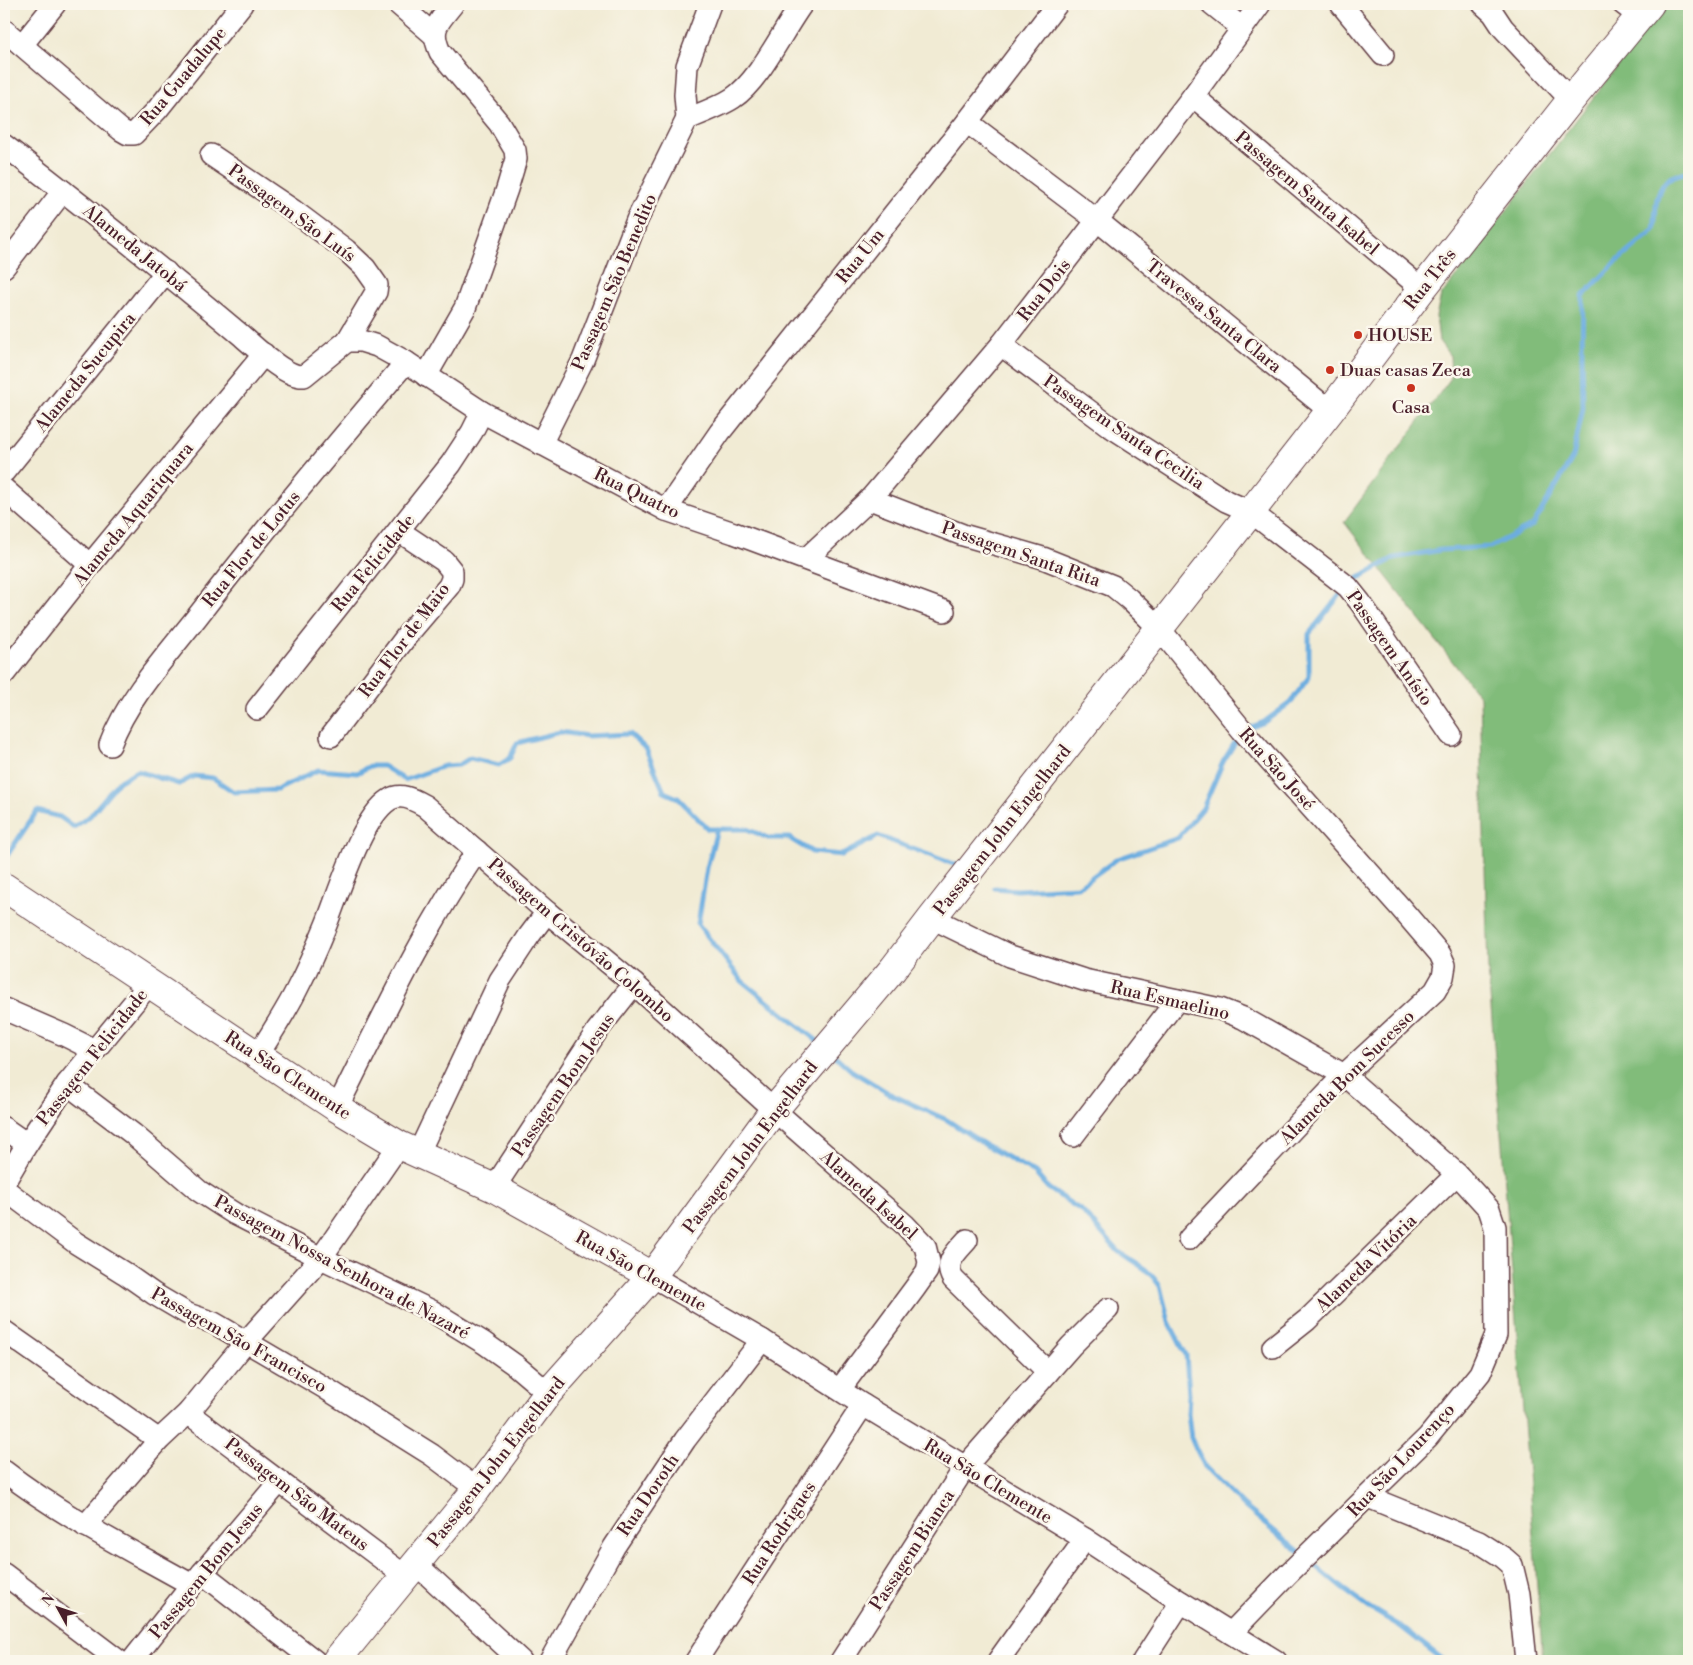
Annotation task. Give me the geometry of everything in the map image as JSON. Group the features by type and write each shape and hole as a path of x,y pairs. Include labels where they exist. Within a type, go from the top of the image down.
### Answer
{"main road":[{"name":"Rua Três","path":"1159,628 1330,411 1422,289 1570,100 1637,8"},
{"name":"Passagem John Engelhard","path":"336,1661 477,1489 548,1393 652,1276 774,1110 932,918 1159,628"},
{"name":"Rua São Clemente","path":"4,887 150,983 257,1057 337,1108 409,1150 494,1188 652,1276"}],"street":[{"path":"22,45 55,4"},
{"name":"Rua Guadalupe","path":"4,30 121,130 128,134 134,134 157,110 242,4"},
{"path":"398,4 434,35 440,52 499,122 515,150 516,159 465,308 426,376"},
{"path":"434,35 437,24 453,4"},
{"path":"710,4 687,66 685,95 687,119 734,98 753,80 802,4"},
{"name":"Rua Um","path":"666,510 720,432 967,122 1057,4"},
{"path":"1212,4 1242,28"},
{"name":"Rua Dois","path":"806,559 870,499 1001,345 1193,96 1260,4"},
{"path":"1341,4 1383,55"},
{"path":"1493,7 1503,28 1570,100"},
{"name":"Passagem Santa Isabel","path":"1193,96 1422,289"},
{"name":"Passagem São Benedito","path":"541,444 583,360 637,220 687,119"},
{"name":"Travessa Santa Clara","path":"967,122 1098,221 1330,411"},
{"name":"Alameda Jatobá","path":"4,145 166,272 264,354"},
{"name":"Passagem São Luís","path":"211,155 294,211 346,250 365,268 376,285 376,292 347,341 304,376 297,376 288,372 264,354"},
{"path":"4,267 63,191"},
{"name":"Alameda Sucupira","path":"4,472 166,272"},
{"name":"Rua Quatro","path":"347,341 361,341 376,346 406,362 482,412 666,510 806,559 944,611"},
{"name":"Passagem Santa Cecilia","path":"1001,345 1108,425 1226,501 1251,512"},
{"name":"Alameda Aquariquara","path":"4,674 90,565 264,354"},
{"name":"Rua Flor de Lotus","path":"110,746 122,717 168,654 323,460 406,362"},
{"name":"Rua Felicidade","path":"257,709 451,464 472,432 482,412"},
{"path":"4,488 90,565"},
{"name":"Passagem Santa Rita","path":"870,499 963,535 1042,558 1113,586 1130,599 1159,628"},
{"name":"Passagem Anísio","path":"1251,512 1348,587 1451,735"},
{"name":"Rua Flor de Maio","path":"331,736 409,633 449,586 452,579 452,571 444,561 399,531"},
{"name":"Rua São José","path":"1159,628 1242,730 1399,906"},
{"name":"Passagem Cristóvão Colombo","path":"257,1057 296,992 363,835 380,809 388,801 395,797 403,797 425,806 547,912 634,984 774,1110"},
{"path":"337,1108 433,922 477,851"},
{"name":"Alameda Bom Sucesso","path":"1189,1239 1344,1075 1435,991 1443,977 1445,965 1440,954 1399,906"},
{"path":"85,1526 159,1440 188,1413 246,1342 322,1258 409,1150 500,980 547,912"},
{"name":"Rua Esmaelino","path":"932,918 1010,956 1084,980 1220,1009 1243,1018 1344,1075 1457,1174"},
{"name":"Passagem Felicidade","path":"4,1183 27,1144 67,1084 150,983"},
{"name":"Passagem Bom Jesus","path":"494,1188 597,1031 634,984"},
{"path":"1073,1136 1177,1000"},
{"path":"4,1009 94,1050"},
{"name":"Passagem Nossa Senhora de Nazaré","path":"67,1084 132,1134 199,1191 216,1202 235,1214 322,1258 432,1311 515,1364 548,1393"},
{"name":"Alameda Isabel","path":"774,1110 905,1225 925,1246 929,1262 927,1271 840,1389"},
{"path":"4,1128 27,1144"},
{"name":"Alameda Vitória","path":"1272,1347 1307,1320 1457,1174"},
{"name":"Rua São Lourenço","path":"1231,1633 1428,1437 1480,1373 1496,1335 1496,1227 1489,1209 1457,1174"},
{"name":"Passagem São Francisco","path":"4,1189 76,1243 124,1272 154,1294 188,1314 214,1323 325,1388 432,1455 477,1489"},
{"path":"968,1240 951,1262 949,1273 1048,1372"},
{"name":"Rua São Clemente","path":"652,1276 762,1340 863,1405 1084,1539 1276,1661"},
{"name":"Passagem Bianca","path":"841,1661 965,1467 1048,1372 1108,1308"},
{"path":"4,1331 159,1440"},
{"name":"Rua Doroth","path":"550,1661 614,1547 685,1440 762,1340"},
{"name":"Rua Rodrigues","path":"696,1661 863,1405"},
{"name":"Passagem São Mateus","path":"188,1413 280,1481 411,1570 521,1661"},
{"path":"4,1472 85,1526 197,1579 316,1661"},
{"name":"Passagem Bom Jesus","path":"132,1661 197,1579 280,1481"},
{"path":"1368,1497 1479,1542 1512,1565 1519,1594 1526,1661"},
{"path":"998,1661 1084,1539"},
{"path":"4,1574 119,1661"},
{"path":"1143,1661 1181,1602"}],"green space":[{"path":"1665,4 1689,4 1689,1661 1543,1661 1488,970 1480,697 1344,522 1451,378 1450,356 1439,341 1436,316 1441,296"}],"waterway":[{"path":"1352,584 1394,558 1441,550 1490,547 1533,525 1573,457 1583,408 1583,296 1615,263 1654,230 1656,202 1664,183 1672,177 1689,172"},
{"path":"1247,729 1264,722 1290,703 1309,677 1309,634 1343,591"},
{"path":"4,860 37,811 60,817 74,827 90,816 118,782 137,771 179,784 194,776 213,778 234,792 277,790 318,770 357,773 370,766 383,766 405,780 444,766 459,765 470,758 499,765 510,758 517,743 560,732 587,736 630,734 646,749 664,792 678,798 708,829 747,829 768,838 789,838 812,852 842,855 878,836 956,865"},
{"path":"995,888 1017,890 1078,887 1117,859 1178,838 1203,808 1223,762 1239,736"},
{"path":"717,829 707,868 698,924 742,981 821,1044"},
{"path":"833,1054 852,1071 890,1094 947,1120 987,1146 1035,1173 1048,1188 1082,1211 1119,1252 1145,1269 1153,1277 1160,1286 1169,1322 1186,1355 1189,1394 1188,1414 1191,1438 1205,1467 1245,1507 1301,1553"},
{"path":"1309,1561 1343,1589 1400,1626 1445,1661"}],"place":[{"name":"HOUSE","path":"1358,335"},
{"name":"Duas casas Zeca","path":"1330,370"},
{"name":"Casa","path":"1411,388"}]}
